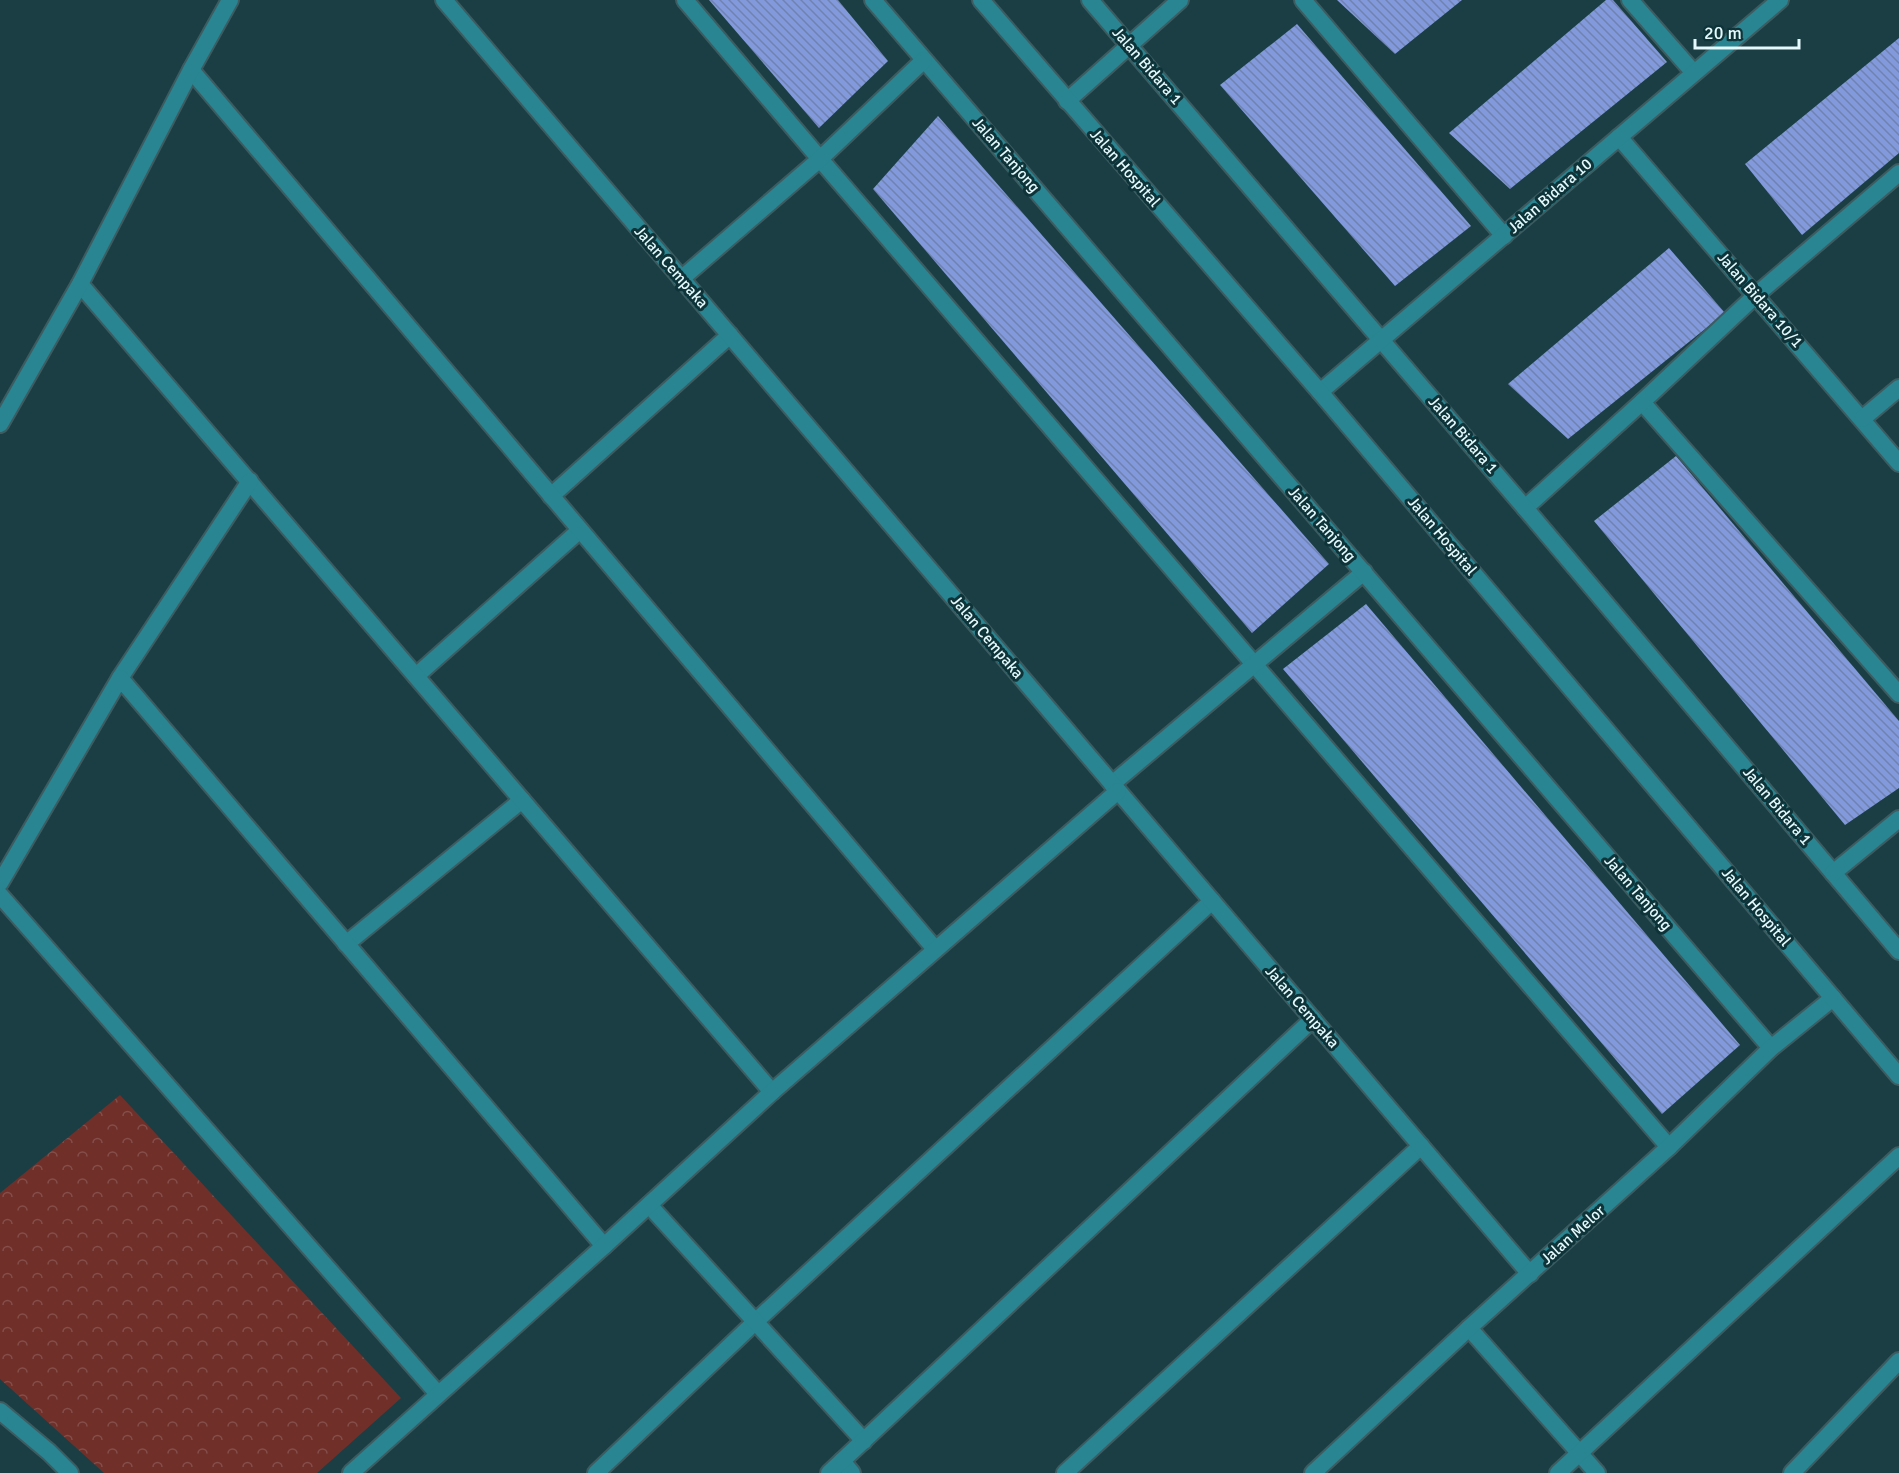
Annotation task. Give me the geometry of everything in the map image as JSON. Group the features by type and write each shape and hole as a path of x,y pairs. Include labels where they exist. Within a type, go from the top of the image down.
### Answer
{"street":[{"path":"0,424 80,284 230,0"},
{"name":"Jalan Cempaka","path":"444,0 1530,1274"},
{"path":"685,0 1669,1147"},
{"name":"Jalan Tanjong","path":"873,0 1771,1048"},
{"name":"Jalan Hospital","path":"981,0 1320,392 1899,1076"},
{"name":"Jalan Bidara 1","path":"1090,0 1525,508 1899,951"},
{"path":"1067,102 1180,0"},
{"path":"1303,0 1504,236"},
{"path":"1630,0 1694,73"},
{"name":"Jalan Bidara 10","path":"1320,392 1780,0"},
{"path":"681,279 820,159 924,60"},
{"path":"191,70 935,949"},
{"name":"Jalan Bidara 10/1","path":"1619,137 1899,463"},
{"path":"1525,508 1756,295 1899,173"},
{"path":"80,284 772,1092"},
{"path":"551,496 730,335"},
{"path":"1862,419 1899,388"},
{"path":"1642,402 1899,694"},
{"path":"0,883 120,678 250,481"},
{"path":"416,676 580,530"},
{"path":"351,1473 772,1092 1254,664 1364,572"},
{"path":"120,678 604,1246"},
{"path":"346,944 522,800"},
{"path":"1833,873 1899,819"},
{"path":"0,895 438,1394"},
{"path":"596,1473 755,1322 1212,901"},
{"name":"Jalan Melor","path":"1313,1473 1669,1147 1771,1048 1833,998"},
{"path":"829,1473 847,1467 864,1441 1313,1019"},
{"path":"1065,1473 1421,1146"},
{"path":"1558,1473 1899,1156"},
{"path":"649,1205 864,1441"},
{"path":"1469,1328 1597,1473"},
{"path":"1792,1473 1899,1361"},
{"path":"0,1411 70,1473"}],"green space":[{"path":"120,1095 401,1398 317,1473 104,1473 0,1379 0,1193"}],"building":[{"path":"709,0 838,0 888,61 819,128"},
{"path":"1337,0 1462,0 1395,54"},
{"path":"1606,0 1613,0 1667,62 1510,189 1449,133"},
{"path":"1297,24 1471,226 1395,286 1220,85"},
{"path":"1899,38 1899,153 1802,235 1745,164"},
{"path":"938,116 1329,564 1252,633 873,189"},
{"path":"1669,248 1725,313 1568,439 1508,384"},
{"path":"1676,456 1899,721 1899,788 1845,825 1594,521"},
{"path":"1366,604 1740,1045 1662,1114 1283,669"}]}
